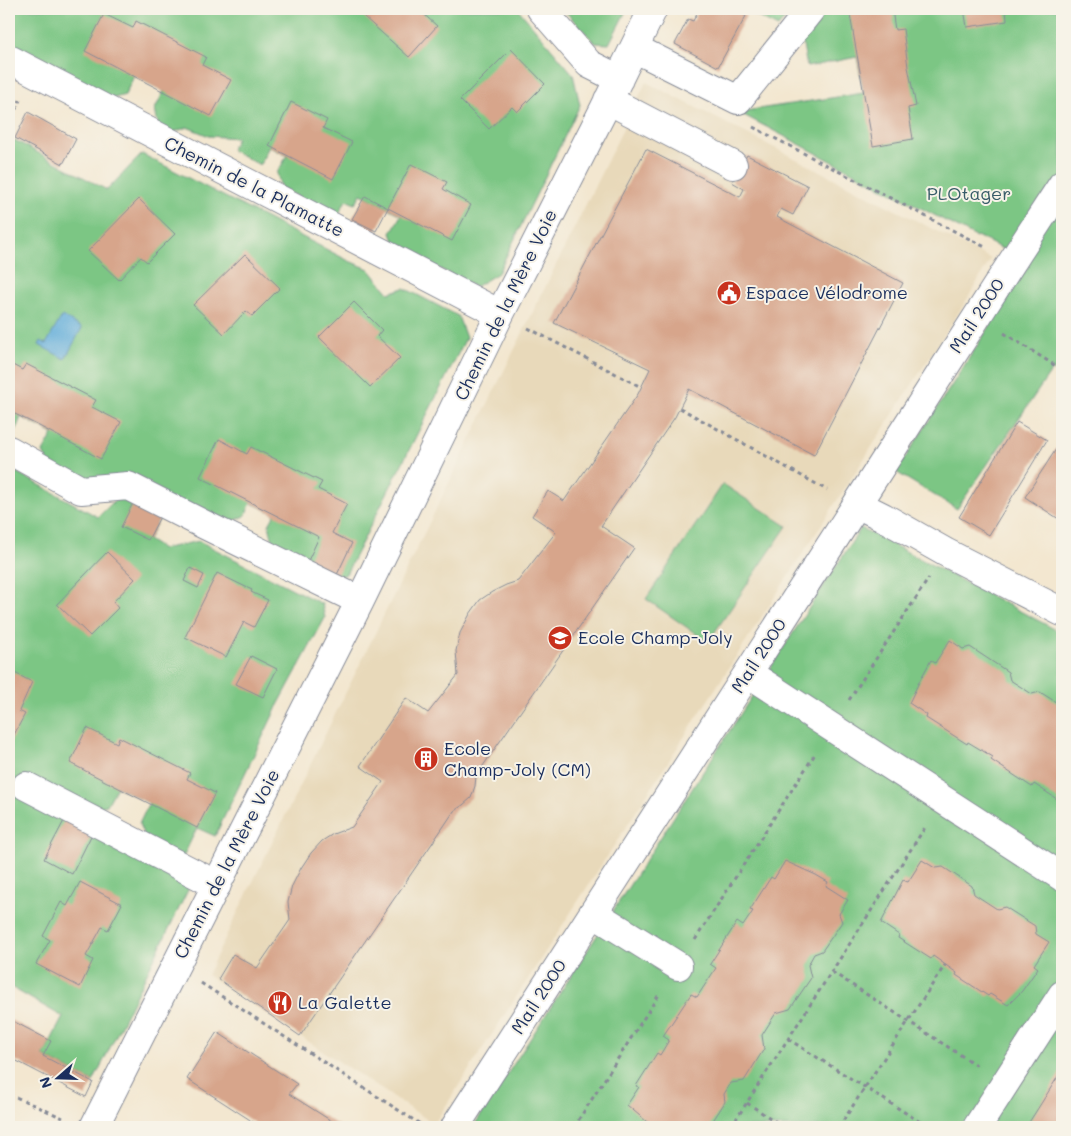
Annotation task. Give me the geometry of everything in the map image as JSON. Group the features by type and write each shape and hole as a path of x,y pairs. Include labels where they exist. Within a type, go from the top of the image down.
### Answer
{"street":[{"path":"541,9 613,90 733,165"},
{"name":"Chemin de la Mère Voie","path":"81,1124 175,967 360,602 500,314 600,118 653,9"},
{"path":"634,48 738,100 811,9"},
{"name":"Chemin de la Plamatte","path":"9,59 500,314"},
{"name":"Mail 2000","path":"455,1127 1062,185"},
{"path":"9,450 81,490 128,486 360,602"},
{"path":"857,504 1062,612"},
{"path":"748,673 1062,877"},
{"path":"26,786 217,885"},
{"path":"593,913 678,966"},
{"path":"977,1127 1062,995"}],"path":[{"path":"9,124 17,106"},
{"path":"750,125 1012,262"},
{"path":"500,314 641,387"},
{"path":"977,316 1062,368"},
{"path":"680,408 822,487 857,504"},
{"path":"574,1127 945,552"},
{"path":"731,1127 944,800"},
{"path":"839,1127 945,965"},
{"path":"175,967 425,1127"},
{"path":"832,972 1005,1084"},
{"path":"788,1039 928,1127"},
{"path":"9,1094 81,1124"},
{"path":"747,1103 784,1127"}],"shaded area":[{"name":"Ecole Champ-Joly","path":"646,82 991,259 966,301 434,1124 207,975"}],"green space":[{"path":"9,9 518,9 573,74 580,105 498,273 475,287 396,246 391,233 401,215 361,194 355,204 346,200 337,217 281,188 277,173 287,156 269,146 260,165 231,150 237,138 209,136 187,127 172,133 158,125 155,109 164,91 134,76 125,95 111,99 9,48"},
{"path":"563,9 627,9 609,44 595,43"},
{"path":"742,9 793,9 778,27"},
{"name":"PLOtager","path":"826,9 1062,9 1062,377 1052,370 957,509 896,472 1030,263 976,237 738,112 864,93 857,57 807,67 802,40"},
{"path":"9,137 107,190 142,154 349,261 369,269 389,293 404,288 458,316 466,338 346,574 335,579 275,550 269,525 275,514 251,503 245,516 225,525 81,479 48,462 43,452 53,434 21,417 14,435 9,432"},
{"path":"9,468 98,517 122,493 162,513 148,540 162,549 199,541 322,604 325,618 277,707 215,836 197,828 183,857 145,838 139,824 149,803 117,787 107,805 95,808 191,884 93,1082 43,1056 63,1017 9,986"},
{"path":"723,484 787,526 708,642 646,599"},
{"path":"861,528 1062,633 1062,1127 473,1127"}],"water":[{"path":"62,316 82,328 65,359 39,345 41,341 46,344"}],"building":[{"path":"355,9 418,9 437,26 409,57"},
{"path":"699,9 732,9 746,16 718,67 675,44 688,19 693,21"},
{"path":"849,9 892,9 895,30 903,29 916,106 908,108 913,139 873,146"},
{"path":"964,9 1006,9 1007,21 967,27"},
{"path":"104,14 133,28 136,21 206,57 202,65 231,80 211,116 85,51"},
{"path":"511,49 545,84 517,112 512,107 489,129 460,100"},
{"path":"291,102 327,120 323,128 352,142 333,179 269,146"},
{"path":"28,112 76,139 63,164 15,138"},
{"path":"646,149 740,197 744,189 732,182 747,155 808,186 793,215 781,209 777,217 903,283 814,455 689,389 675,417 601,526 634,548 476,776 471,798 454,811 300,1036 218,979 233,954 257,968 290,920 288,902 292,886 311,853 322,841 333,834 352,827 383,782 360,766 406,698 428,713 458,675 456,651 460,633 470,614 480,600 506,585 518,581 556,532 532,516 548,491 564,501 638,394 650,369 554,323"},
{"path":"411,164 447,182 443,189 471,205 452,241 388,208"},
{"path":"365,196 388,208 376,231 352,219"},
{"path":"139,199 175,234 147,262 141,257 119,280 88,251"},
{"path":"245,254 280,288 252,316 246,311 224,334 193,305"},
{"path":"354,302 382,330 377,336 400,358 370,387 319,337"},
{"path":"9,363 22,370 26,364 96,400 92,407 121,422 101,459 9,411"},
{"path":"1017,422 1047,440 989,535 959,517"},
{"path":"219,439 247,454 251,447 322,482 318,489 347,504 332,533 352,543 335,579 306,565 319,537 200,477"},
{"path":"1062,440 1062,521 1025,497"},
{"path":"135,499 162,513 148,540 121,527"},
{"path":"107,552 135,579 113,602 118,608 90,636 57,604"},
{"path":"190,568 204,575 198,588 184,581"},
{"path":"217,573 268,600 254,627 244,622 226,657 185,637"},
{"path":"950,640 963,649 970,647 1008,672 1010,680 1032,694 1040,692 1062,706 1062,806 1058,804 1060,801 1034,784 1032,787 991,760 993,757 968,742 967,744 926,718 927,715 909,703 931,660 935,663"},
{"path":"251,656 277,669 263,697 236,684"},
{"path":"9,670 32,682 19,711 25,714 9,744"},
{"path":"87,728 117,743 119,737 190,773 187,779 215,793 197,828 70,763"},
{"path":"66,817 93,832 72,874 44,859"},
{"path":"922,860 935,868 943,867 972,886 974,894 997,909 1005,907 1035,926 1036,934 1049,942 1034,965 1038,968 1022,991 1008,1005 990,994 988,996 956,975 957,973 933,956 931,959 898,938 899,935 881,923 903,880 908,882"},
{"path":"785,861 828,882 826,886 848,900 839,914 842,922 822,951 814,954 808,965 811,978 790,1009 776,1013 762,1035 764,1049 744,1081 731,1083 724,1094 725,1102 709,1127 653,1127 627,1105 639,1087 636,1086 657,1053 660,1055 669,1040 663,1036 691,994 697,997 716,968 710,964 737,922 743,926 753,911 750,910 771,877 774,879"},
{"path":"80,882 122,904 108,930 102,927 86,956 93,960 80,987 36,964 50,940 43,936 61,902 67,906"},
{"path":"9,1019 51,1041 43,1056 93,1082 86,1097 9,1057"},
{"path":"217,1032 297,1084 289,1094 341,1127 261,1127 187,1079"},
{"path":"1062,1070 1062,1127 1026,1127 1042,1102"}],"place":[{"name":"Espace Vélodrome","path":"729,293"},
{"name":"Ecole Champ-Joly","path":"560,638"},
{"name":"Ecole Champ-Joly (CM)","path":"426,759"},
{"name":"La Galette","path":"280,1003"}]}
